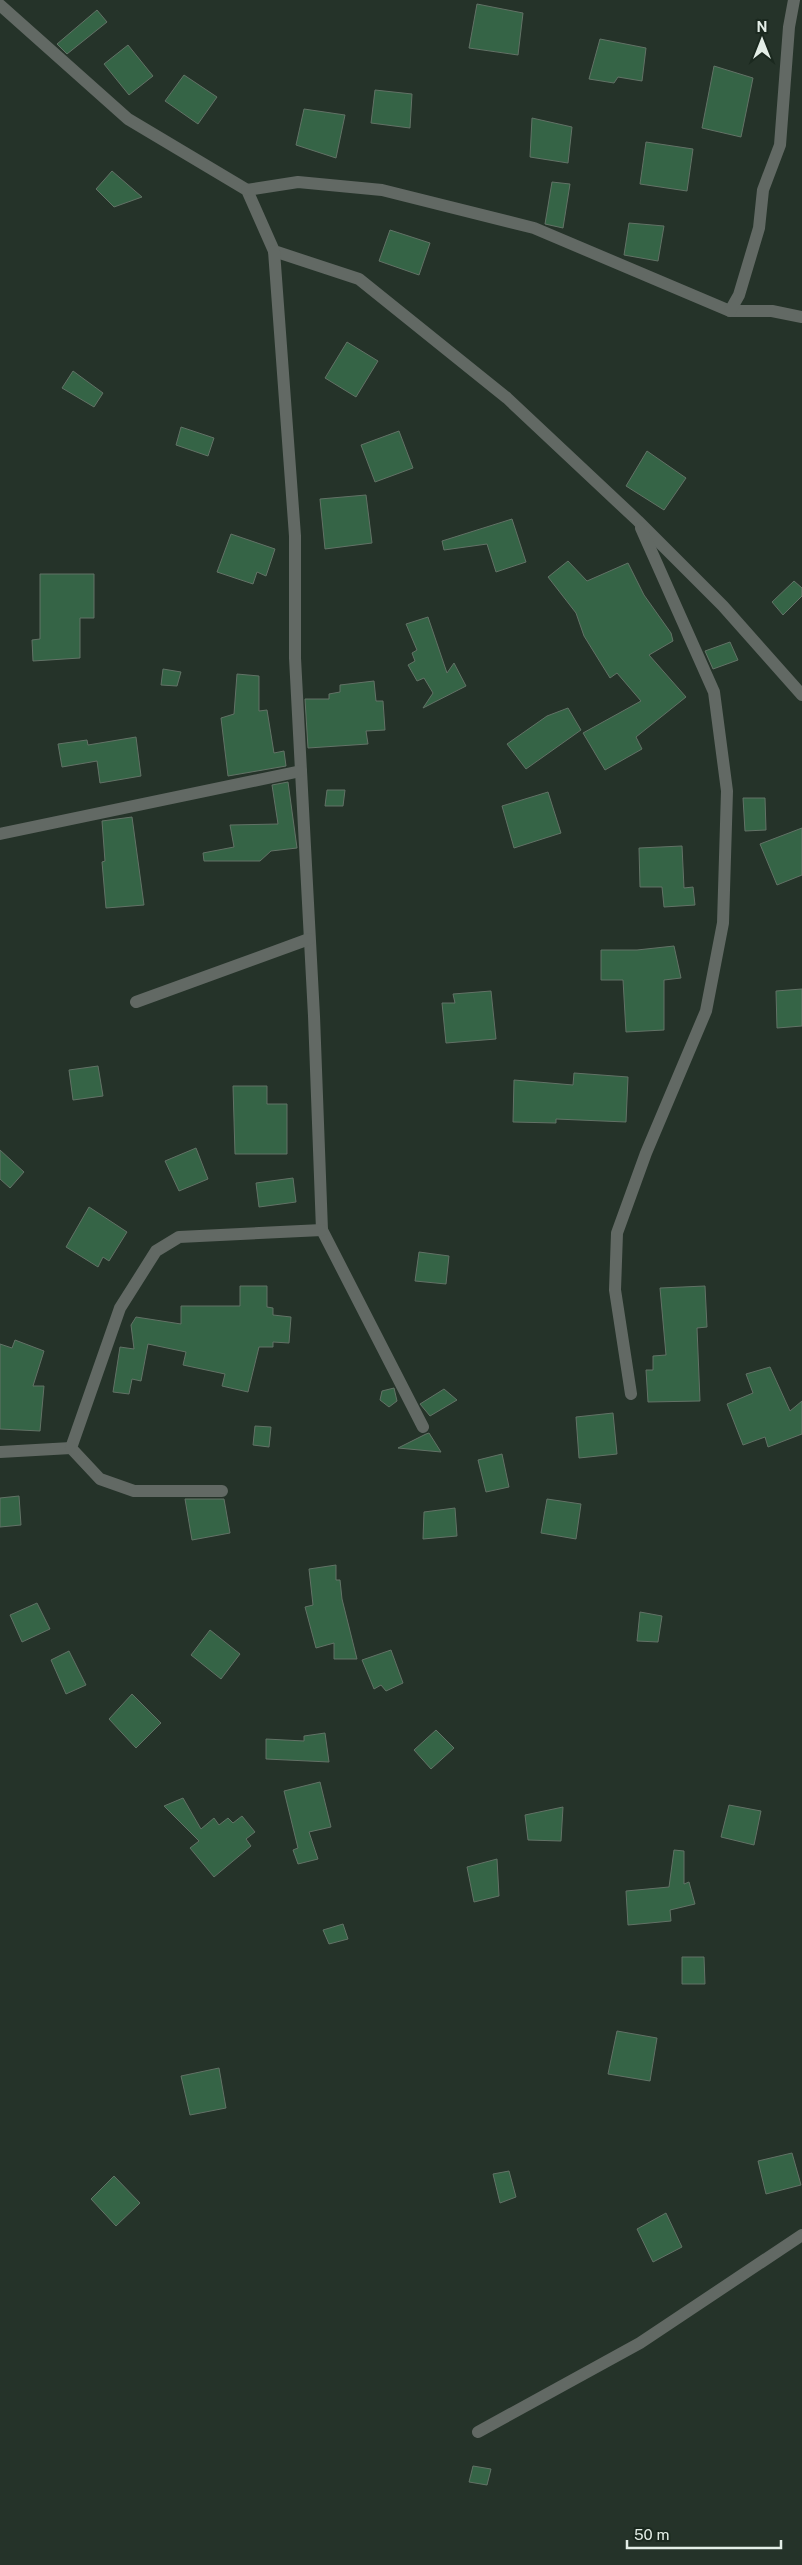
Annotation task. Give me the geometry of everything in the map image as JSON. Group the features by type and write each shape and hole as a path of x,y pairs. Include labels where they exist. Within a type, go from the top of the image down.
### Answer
{"street":[{"path":"730,311 739,295 759,228 763,190 780,145 789,27 794,0"},
{"path":"0,5 128,119 247,190 274,251 295,536 295,658 322,1230 423,1427"},
{"path":"247,190 298,182 382,190 534,228 730,311 772,311 802,317"},
{"path":"274,251 359,278 507,398 638,521 723,606 802,695"},
{"path":"631,1394 615,1290 617,1233 646,1153 706,1011 724,923 727,791 714,692 638,521"},
{"path":"0,834 301,771"},
{"path":"136,1002 309,939"},
{"path":"71,1448 120,1308 156,1251 179,1237 322,1230"},
{"path":"0,1452 71,1448"},
{"path":"71,1448 100,1479 134,1491 222,1491"},
{"path":"478,2432 640,2343 802,2235"}],"building":[{"path":"477,4 523,13 518,55 469,48"},
{"path":"97,10 107,22 67,54 57,44"},
{"path":"600,39 646,48 642,81 618,77 614,83 589,79"},
{"path":"128,45 153,76 129,95 104,64"},
{"path":"714,66 753,78 741,137 702,128"},
{"path":"184,75 217,97 198,124 165,101"},
{"path":"375,90 412,94 410,128 371,123"},
{"path":"304,109 345,115 336,158 296,145"},
{"path":"532,118 572,127 568,163 530,157"},
{"path":"646,142 693,149 687,191 640,184"},
{"path":"112,171 142,197 114,207 96,189"},
{"path":"552,182 570,184 563,228 545,224"},
{"path":"629,223 664,226 658,261 624,255"},
{"path":"390,230 430,243 419,275 379,261"},
{"path":"347,342 378,361 356,397 325,378"},
{"path":"73,371 103,393 94,407 62,388"},
{"path":"181,427 214,438 208,456 176,445"},
{"path":"399,431 413,468 375,482 361,445"},
{"path":"647,451 686,478 664,510 626,486"},
{"path":"366,495 372,543 325,549 320,499"},
{"path":"512,519 526,562 496,572 487,544 444,550 442,541"},
{"path":"231,534 275,549 266,576 257,572 253,584 217,572"},
{"path":"568,561 587,581 628,563 644,595 671,633 673,641 649,655 686,697 636,737 642,749 605,770 583,733 641,701 617,673 610,678 584,636 576,613 548,577"},
{"path":"40,574 94,574 94,618 80,618 80,658 33,661 32,640 40,639"},
{"path":"794,581 802,588 802,596 783,615 772,602"},
{"path":"428,617 447,673 454,663 466,686 423,708 433,693 424,678 417,681 408,665 415,661 412,653 417,650 406,624"},
{"path":"730,642 738,660 713,669 705,651"},
{"path":"163,669 181,672 177,686 161,685"},
{"path":"237,674 259,676 259,711 267,710 274,753 284,751 286,766 228,776 221,718 234,714"},
{"path":"374,681 376,701 383,701 385,730 366,731 368,744 308,748 305,699 329,699 329,694 340,692 340,685"},
{"path":"568,708 581,730 526,769 507,744 547,716"},
{"path":"136,737 141,776 100,783 97,761 62,767 58,744 87,740 88,745"},
{"path":"288,782 297,848 271,851 260,861 204,861 203,853 234,847 230,825 278,824 272,785"},
{"path":"327,790 345,790 343,806 325,806"},
{"path":"548,792 561,833 514,848 502,806"},
{"path":"743,798 765,798 766,830 745,831"},
{"path":"132,817 144,905 106,908 102,862 105,861 102,821"},
{"path":"802,828 802,875 777,885 760,844"},
{"path":"682,846 684,888 693,887 695,905 664,907 662,887 640,887 639,848"},
{"path":"674,946 681,978 664,980 664,1030 626,1032 623,980 601,980 601,950 637,950"},
{"path":"802,989 802,1026 777,1028 776,991"},
{"path":"491,991 496,1039 446,1043 442,1003 455,1003 453,994"},
{"path":"98,1066 103,1096 73,1100 69,1070"},
{"path":"574,1073 628,1077 626,1122 556,1119 556,1123 513,1122 514,1080 573,1085"},
{"path":"233,1086 267,1086 267,1104 287,1104 287,1154 235,1154"},
{"path":"196,1148 208,1179 179,1191 165,1161"},
{"path":"0,1150 24,1172 10,1188 0,1179"},
{"path":"293,1178 296,1202 259,1207 256,1183"},
{"path":"89,1207 127,1232 109,1261 103,1257 98,1267 66,1247"},
{"path":"419,1252 449,1256 446,1284 415,1281"},
{"path":"240,1286 267,1286 267,1307 273,1308 273,1315 291,1317 289,1343 273,1342 273,1347 259,1347 248,1392 222,1386 225,1374 183,1365 186,1352 148,1344 141,1381 132,1379 129,1394 113,1392 120,1347 134,1349 131,1325 136,1317 181,1324 181,1306 240,1306"},
{"path":"705,1286 707,1327 697,1328 700,1401 648,1402 646,1370 653,1370 653,1356 666,1355 660,1288"},
{"path":"15,1340 44,1351 33,1386 44,1386 40,1431 0,1429 0,1344 12,1348"},
{"path":"770,1367 790,1411 802,1401 802,1434 768,1447 765,1437 743,1445 727,1404 753,1393 746,1374"},
{"path":"394,1388 397,1401 389,1407 380,1400 382,1391"},
{"path":"444,1389 457,1400 430,1416 420,1404"},
{"path":"613,1413 617,1454 579,1458 576,1417"},
{"path":"255,1426 271,1427 269,1447 253,1445"},
{"path":"429,1433 441,1452 398,1448 426,1434"},
{"path":"502,1454 509,1487 486,1492 478,1460"},
{"path":"19,1496 21,1525 0,1527 0,1498"},
{"path":"185,1499 224,1499 230,1533 192,1540"},
{"path":"547,1499 581,1504 576,1539 541,1533"},
{"path":"455,1508 457,1536 423,1539 424,1512"},
{"path":"336,1565 336,1580 340,1580 342,1599 357,1659 334,1659 334,1643 316,1648 305,1607 313,1605 309,1569"},
{"path":"37,1603 50,1629 22,1642 10,1615"},
{"path":"640,1612 662,1616 658,1642 637,1641"},
{"path":"210,1630 240,1654 221,1679 191,1655"},
{"path":"391,1650 403,1683 386,1691 381,1685 374,1689 362,1660"},
{"path":"69,1651 86,1685 66,1694 51,1660"},
{"path":"132,1694 161,1723 136,1748 109,1719"},
{"path":"436,1730 454,1748 431,1769 414,1750"},
{"path":"325,1733 329,1762 266,1759 266,1739 304,1741 304,1736"},
{"path":"320,1782 331,1827 309,1832 318,1859 298,1864 293,1850 298,1848 284,1791"},
{"path":"183,1798 201,1829 214,1818 219,1825 228,1818 233,1823 242,1816 255,1832 246,1839 251,1846 214,1877 190,1848 199,1841 164,1806"},
{"path":"729,1805 761,1811 754,1845 721,1837"},
{"path":"563,1807 561,1841 528,1840 525,1815"},
{"path":"674,1850 684,1851 684,1884 689,1882 695,1904 670,1910 671,1921 628,1925 626,1891 669,1887"},
{"path":"497,1859 499,1896 474,1902 467,1867"},
{"path":"343,1924 348,1939 329,1944 323,1930"},
{"path":"682,1957 704,1957 705,1984 682,1984"},
{"path":"617,2031 657,2038 650,2081 608,2074"},
{"path":"219,2068 226,2108 190,2115 181,2076"},
{"path":"792,2153 801,2185 766,2194 758,2161"},
{"path":"509,2171 516,2197 500,2203 493,2174"},
{"path":"114,2176 140,2203 116,2226 91,2199"},
{"path":"666,2213 682,2247 653,2262 637,2229"},
{"path":"473,2466 491,2469 487,2485 469,2482"}]}
